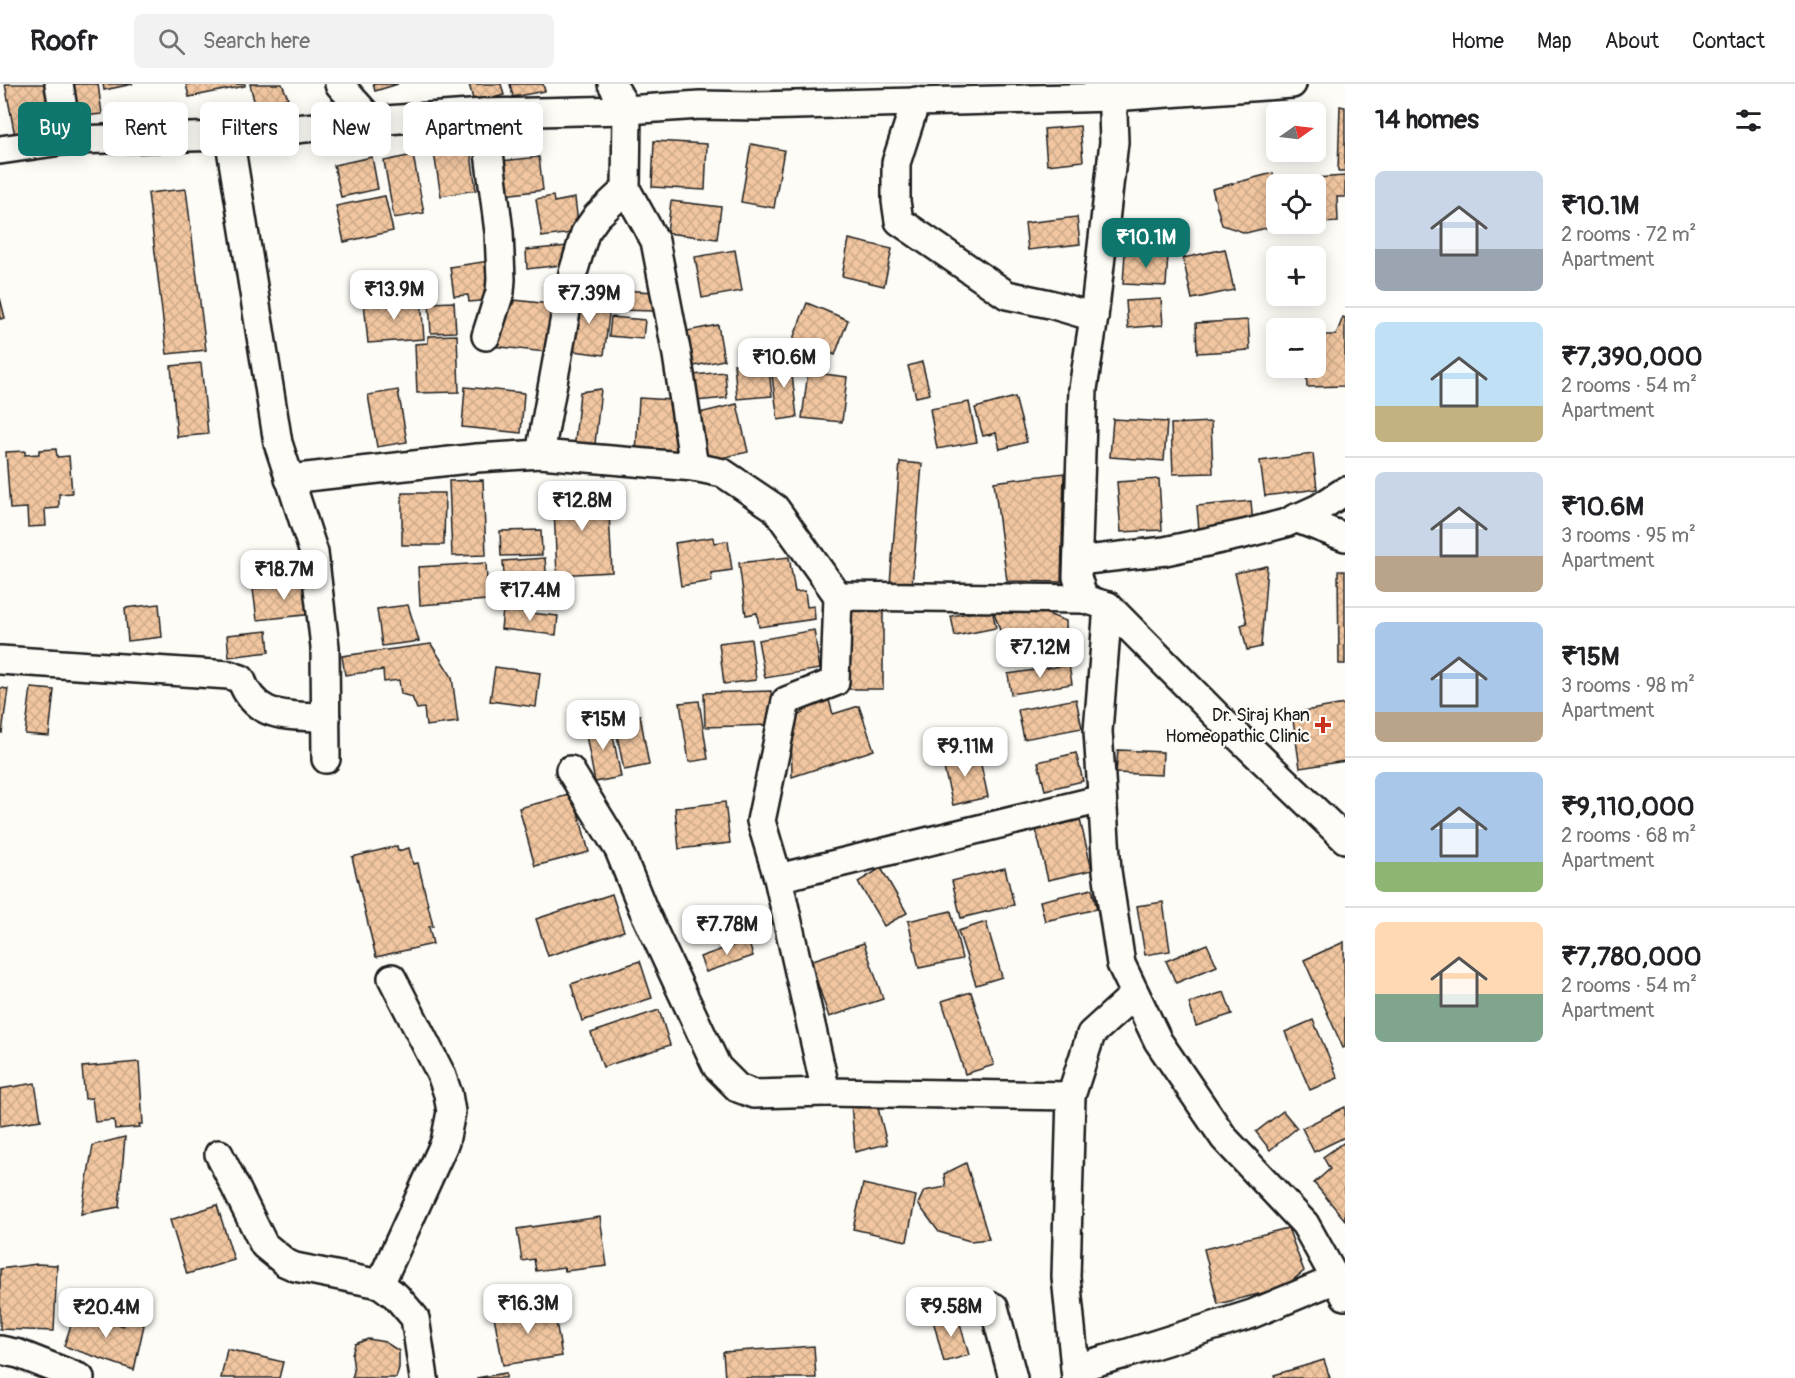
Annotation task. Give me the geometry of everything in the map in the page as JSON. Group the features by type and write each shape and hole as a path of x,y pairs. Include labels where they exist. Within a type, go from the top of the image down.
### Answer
{"street":[{"path":"59,84 62,102"},
{"path":"339,84 355,102"},
{"path":"612,84 627,110 626,189 655,241 678,355 694,467"},
{"path":"543,112 627,110 698,94 756,106 1292,84"},
{"path":"1113,90 1114,142 1094,317 1083,389 1077,577 1096,603 1345,839"},
{"path":"916,101 896,163 896,201 899,221 1007,295 1050,304 1094,317"},
{"path":"91,139 200,137"},
{"path":"0,150 18,147"},
{"path":"232,156 278,443 314,553 325,648 326,759"},
{"path":"486,336 500,292 501,269 489,156"},
{"path":"540,454 573,273 585,233 597,216 626,189"},
{"path":"289,479 477,458 540,454 694,467 723,473 775,508 838,596 835,682 786,701 761,821 778,878 826,1092"},
{"path":"1078,561 1165,551 1244,534 1295,519 1319,508 1345,491"},
{"path":"1295,519 1345,537"},
{"path":"838,596 1096,603"},
{"path":"1096,603 1098,731 1102,799 1107,871 1121,964 1158,1041 1224,1138 1305,1224 1342,1287 1125,1354 1075,1373 1066,1277 1071,1096 1091,1034 1135,994"},
{"path":"0,660 229,675 241,679 253,702 262,709 326,718"},
{"path":"570,770 619,850 643,909 720,1071 738,1088 754,1094 826,1092 1071,1096"},
{"path":"778,878 1102,799"},
{"path":"380,1284 445,1142 451,1112 441,1074 392,978"},
{"path":"219,1154 264,1245 276,1256 295,1267 380,1284 396,1296 415,1318 424,1378"},
{"path":"994,1307 1013,1378"},
{"path":"0,1350 19,1354 80,1378"}],"building":[{"path":"5,84 46,84 50,102 18,102 18,135 15,136"},
{"path":"68,84 98,84 102,114 91,115 91,102 70,102"},
{"path":"103,84 133,84 104,90"},
{"path":"186,84 245,84 245,86 189,97"},
{"path":"250,84 282,84 288,98 269,102 254,102"},
{"path":"373,84 398,84 375,91"},
{"path":"469,84 501,84 504,95 474,102"},
{"path":"510,84 543,84 545,91 513,97"},
{"path":"1340,106 1345,107 1345,171 1338,171"},
{"path":"1080,126 1083,161 1047,165 1044,129"},
{"path":"654,141 707,144 705,190 652,187"},
{"path":"751,144 784,150 774,208 741,202"},
{"path":"413,156 424,213 394,218 384,161"},
{"path":"434,156 471,156 476,190 441,196"},
{"path":"372,157 378,189 341,197 334,165"},
{"path":"539,157 543,190 505,195 501,161"},
{"path":"1266,175 1266,228 1246,233 1222,225 1212,189"},
{"path":"1345,176 1345,197 1337,197 1338,222 1326,223 1326,177"},
{"path":"186,189 206,350 167,354 148,193"},
{"path":"385,196 393,231 344,242 336,206"},
{"path":"553,196 554,202 575,198 579,232 542,237 536,199"},
{"path":"671,201 721,207 717,239 667,233"},
{"path":"1077,217 1080,244 1028,250 1025,223"},
{"path":"849,239 892,249 884,286 842,276"},
{"path":"568,246 570,264 527,269 526,250"},
{"path":"1225,249 1234,290 1192,299 1183,258"},
{"path":"735,250 742,291 702,298 695,257"},
{"path":"1125,252 1168,254 1166,286 1123,284"},
{"path":"489,261 490,300 469,302 468,295 454,296 450,267"},
{"path":"620,290 655,292 653,311 619,310"},
{"path":"573,295 611,299 604,355 566,350"},
{"path":"0,298 5,318 0,319"},
{"path":"421,299 424,339 368,343 364,302"},
{"path":"1161,299 1163,325 1128,328 1126,301"},
{"path":"514,300 559,305 554,353 492,346 497,302 514,304"},
{"path":"454,302 456,332 431,333 429,303"},
{"path":"807,303 848,320 835,355 793,339"},
{"path":"611,317 645,320 643,339 609,336"},
{"path":"1343,317 1345,318 1345,386 1307,387 1307,378 1326,378 1326,335 1336,335"},
{"path":"1248,320 1250,350 1197,353 1196,323"},
{"path":"718,325 724,360 694,366 687,331"},
{"path":"457,335 459,392 417,393 415,344 428,343 428,336"},
{"path":"790,358 797,417 778,420 770,361"},
{"path":"768,361 772,396 737,399 734,364"},
{"path":"922,362 930,394 916,397 908,366"},
{"path":"201,363 208,434 177,437 171,366"},
{"path":"725,372 727,398 695,401 693,375"},
{"path":"808,372 847,377 842,422 802,418"},
{"path":"465,387 524,393 521,433 462,427"},
{"path":"601,389 594,453 574,451 580,392"},
{"path":"398,390 407,442 377,447 368,395"},
{"path":"1015,397 1027,442 1000,449 996,433 983,436 975,408"},
{"path":"639,398 672,400 677,455 636,452"},
{"path":"969,402 977,442 937,449 930,409"},
{"path":"737,404 748,452 703,462 691,415"},
{"path":"1113,419 1167,422 1164,461 1110,457"},
{"path":"1211,422 1213,473 1173,474 1171,424"},
{"path":"56,449 57,457 69,456 72,493 59,494 59,508 45,509 46,526 28,527 27,508 10,509 6,452 25,451 25,455 39,454 39,450"},
{"path":"1313,454 1317,489 1265,496 1260,461"},
{"path":"900,462 922,464 912,586 890,584"},
{"path":"1064,473 1061,582 1007,581 994,482"},
{"path":"1159,479 1162,530 1121,532 1117,482"},
{"path":"483,480 486,555 452,556 449,481"},
{"path":"575,485 575,496 608,494 612,572 557,575 553,486"},
{"path":"402,493 445,493 444,545 402,545"},
{"path":"1251,501 1253,525 1199,530 1197,506"},
{"path":"541,530 542,555 501,556 500,531"},
{"path":"713,537 714,543 728,541 732,570 711,573 712,581 681,586 675,543"},
{"path":"789,557 795,592 805,591 807,607 814,606 815,619 759,627 757,613 746,615 739,563"},
{"path":"545,558 547,584 505,586 503,561"},
{"path":"486,563 488,600 420,605 418,567"},
{"path":"1267,566 1261,647 1247,650 1241,625 1247,623 1235,573"},
{"path":"1338,571 1345,571 1345,664 1339,664"},
{"path":"310,582 314,614 257,620 253,589"},
{"path":"159,604 162,637 128,641 125,608"},
{"path":"408,605 419,641 382,646 377,609"},
{"path":"992,609 996,628 955,636 951,616"},
{"path":"503,610 558,616 556,635 501,629"},
{"path":"846,610 883,610 883,689 846,689"},
{"path":"994,612 1042,612 1066,621 1067,657 1009,658"},
{"path":"814,630 820,669 765,678 758,640"},
{"path":"267,631 269,652 229,657 227,635"},
{"path":"751,639 756,680 724,684 719,643"},
{"path":"431,644 452,677 458,722 426,726 424,708 417,709 412,697 401,694 399,680 384,682 383,670 345,675 342,656"},
{"path":"1069,665 1072,684 1011,694 1008,674"},
{"path":"495,667 540,673 536,707 490,701"},
{"path":"0,688 8,689 2,733 0,732"},
{"path":"31,688 54,690 49,736 25,734"},
{"path":"771,691 773,725 705,727 704,693"},
{"path":"828,697 833,714 859,706 874,750 792,777 791,718 803,713 801,706"},
{"path":"1076,699 1082,728 1024,739 1018,710"},
{"path":"699,701 708,759 689,762 680,703"},
{"path":"1345,704 1345,761 1300,768 1292,713"},
{"path":"640,715 649,765 624,770 614,720"},
{"path":"610,720 621,777 595,782 584,725"},
{"path":"1118,750 1163,752 1162,775 1116,773"},
{"path":"978,751 988,797 953,805 942,760"},
{"path":"1076,753 1083,781 1045,790 1038,762"},
{"path":"573,794 589,852 535,866 519,808"},
{"path":"725,802 730,843 679,849 675,808"},
{"path":"1080,820 1092,870 1048,880 1036,830"},
{"path":"397,846 398,851 409,848 413,864 418,863 433,926 429,927 433,944 376,957 352,857"},
{"path":"881,868 907,913 884,926 858,882"},
{"path":"1005,868 1014,905 961,918 952,881"},
{"path":"1092,889 1097,909 1045,921 1040,901"},
{"path":"612,894 624,931 548,956 536,919"},
{"path":"1163,902 1170,951 1145,955 1137,906"},
{"path":"951,911 962,959 919,968 908,921"},
{"path":"986,922 1002,977 976,985 958,931"},
{"path":"748,940 753,956 706,972 700,957"},
{"path":"1344,942 1345,1047 1343,1048 1304,960"},
{"path":"864,943 883,999 829,1017 810,961"},
{"path":"1207,944 1217,966 1176,983 1166,961"},
{"path":"640,961 652,998 582,1021 571,984"},
{"path":"971,992 994,1065 965,1074 942,1001"},
{"path":"1224,992 1232,1014 1196,1026 1189,1003"},
{"path":"659,1010 670,1045 603,1067 591,1033"},
{"path":"1313,1020 1338,1078 1310,1090 1285,1032"},
{"path":"139,1062 143,1124 139,1124 140,1127 115,1129 114,1120 95,1122 92,1098 85,1099 82,1067"},
{"path":"35,1083 41,1120 0,1126 0,1089"},
{"path":"875,1096 887,1144 855,1152 851,1103"},
{"path":"1345,1107 1345,1137 1314,1152 1302,1128"},
{"path":"1283,1111 1297,1128 1270,1150 1256,1132"},
{"path":"125,1137 119,1207 81,1214 93,1145"},
{"path":"1343,1143 1345,1146 1345,1220 1314,1183 1330,1169 1323,1157"},
{"path":"966,1163 989,1239 970,1241 939,1232 918,1204 924,1191 946,1187 944,1174"},
{"path":"863,1184 916,1196 907,1241 853,1229"},
{"path":"217,1205 234,1260 187,1274 170,1220"},
{"path":"600,1217 607,1266 565,1271 564,1267 536,1271 534,1259 522,1261 517,1229"},
{"path":"1288,1228 1304,1271 1283,1288 1218,1304 1204,1249"},
{"path":"37,1264 57,1265 54,1331 0,1329 0,1269"},
{"path":"553,1304 562,1356 503,1365 494,1316"},
{"path":"76,1310 123,1326 126,1319 144,1325 134,1370 64,1346"},
{"path":"957,1313 969,1355 944,1362 933,1320"},
{"path":"368,1339 385,1342 399,1351 399,1368 396,1378 352,1378 354,1371 352,1354 355,1344"},
{"path":"814,1346 816,1378 725,1378 723,1352"},
{"path":"227,1349 283,1362 279,1378 221,1378"},
{"path":"1324,1360 1330,1378 1275,1378 1274,1375"},
{"path":"506,1373 506,1378 476,1378"}],"place":[{"name":"Dr. Siraj Khan Homeopathic Clinic","path":"1323,725"}]}
